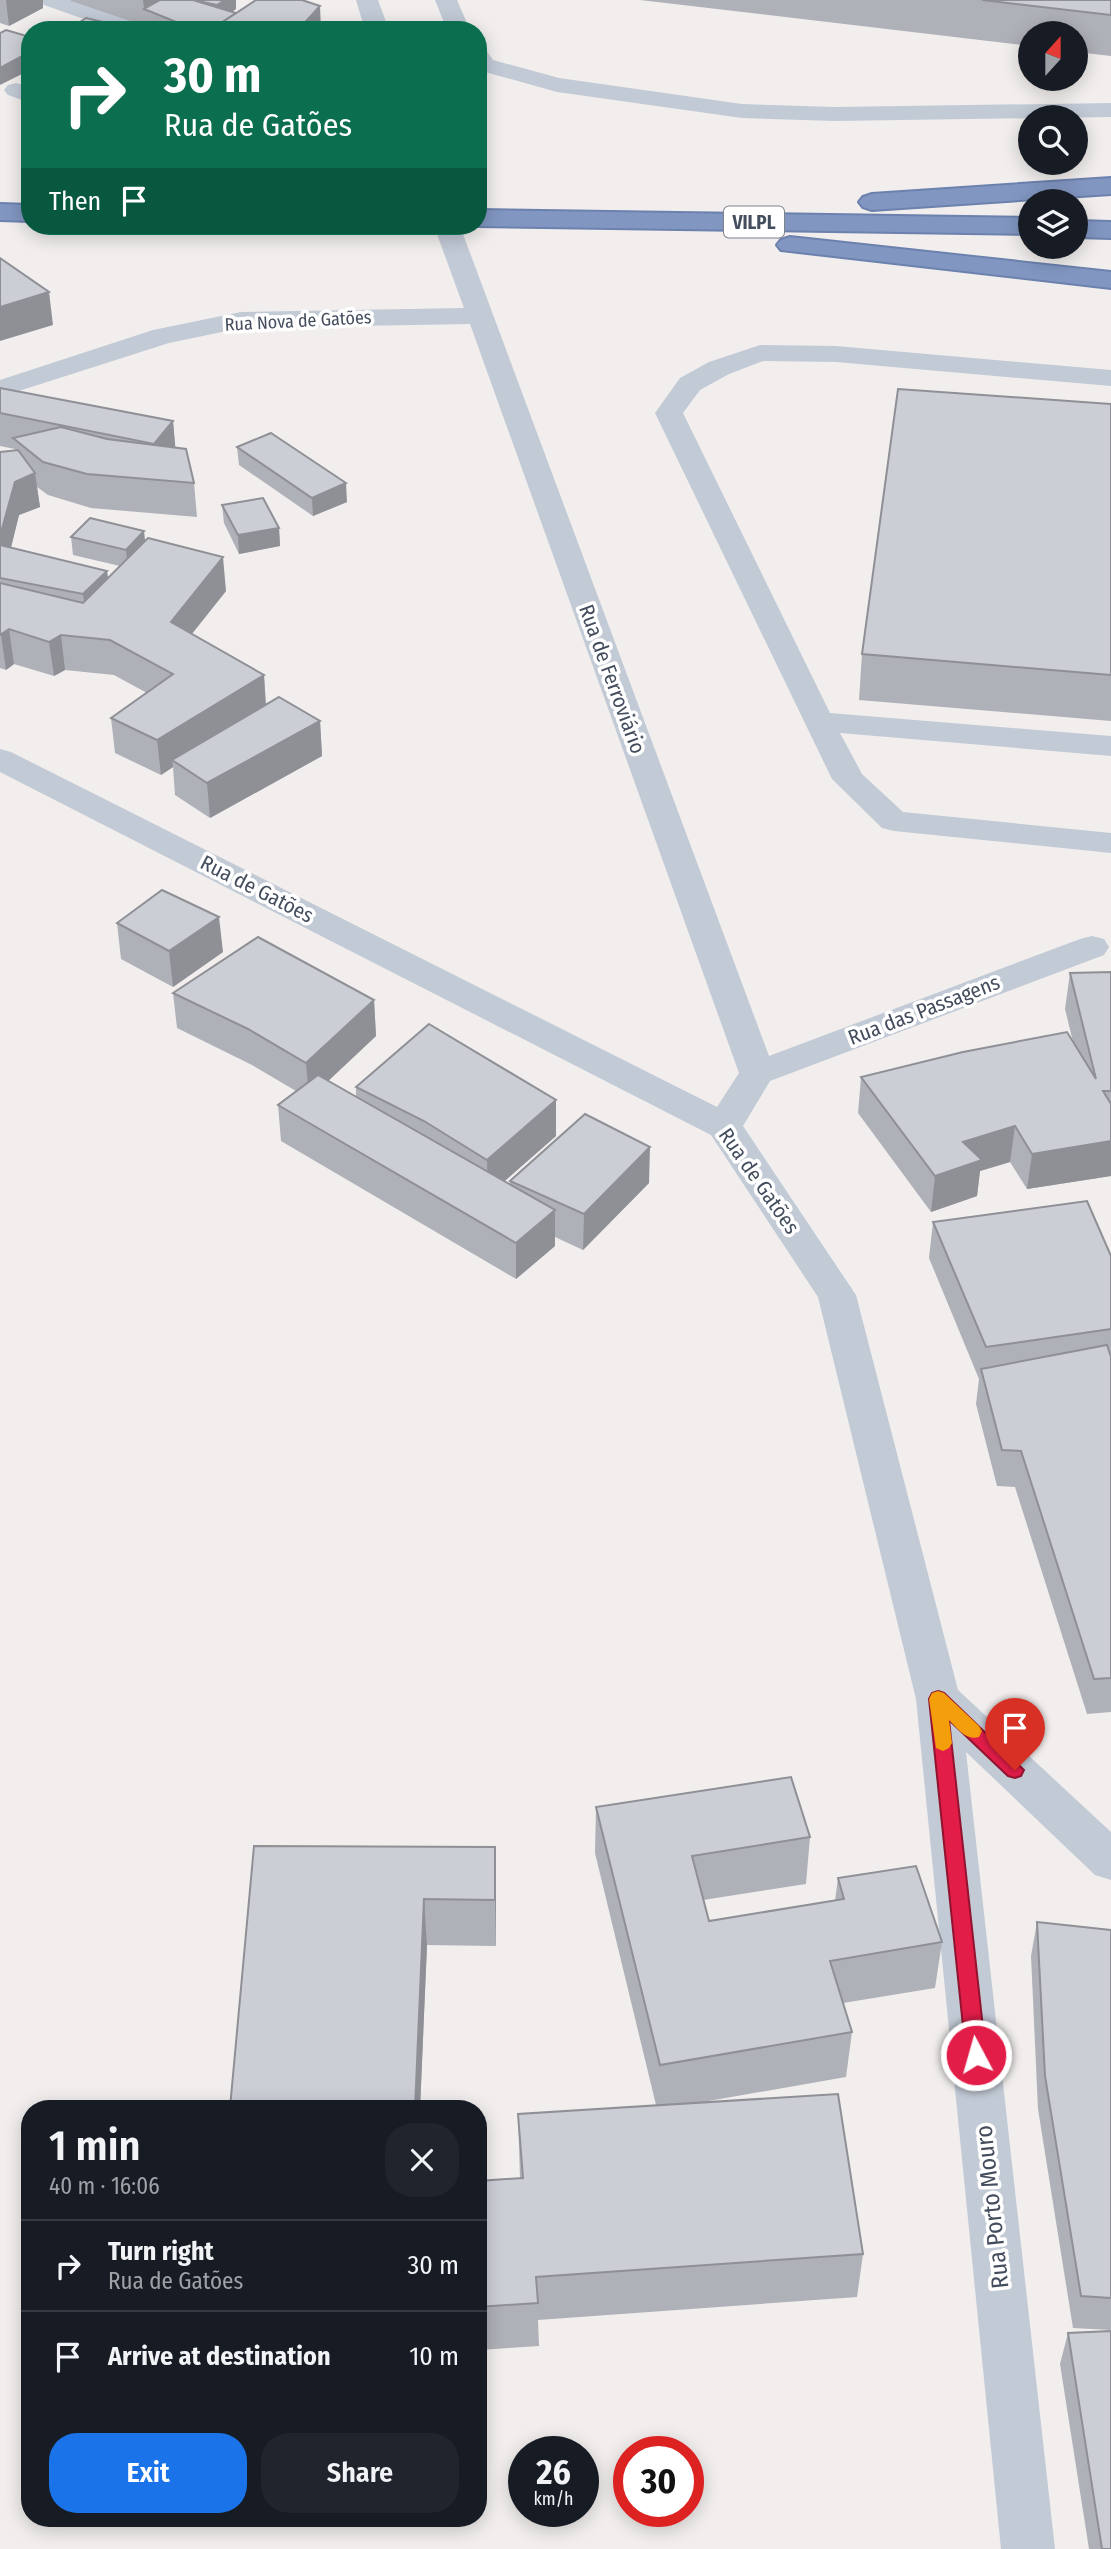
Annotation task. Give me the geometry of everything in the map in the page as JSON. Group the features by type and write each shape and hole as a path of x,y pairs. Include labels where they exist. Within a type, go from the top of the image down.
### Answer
{"highway":[{"path":"607,219 1111,186"},
{"path":"0,212 21,213"},
{"name":"VILPL","path":"487,218 1018,226"},
{"path":"607,219 726,239 1111,280"},
{"path":"1088,229 1111,230"}],"street":[{"path":"52,0 112,21"},
{"path":"367,0 374,21"},
{"path":"446,0 454,21"},
{"path":"487,66 557,85 742,111 835,114 1111,110"},
{"name":"Rua de Ferroviário","path":"450,235 757,1073"},
{"name":"Rua Nova de Gatões","path":"0,389 163,336 241,320 480,316"},
{"path":"1111,378 836,354 760,354 719,368 690,384 669,413 848,779 894,821 1111,843"},
{"path":"818,722 1111,746"},
{"name":"Rua de Gatões","path":"0,759 724,1126 837,1295 938,1699"},
{"name":"Rua das Passagens","path":"757,1073 1092,947"},
{"path":"724,1126 757,1073"},
{"path":"938,1699 1111,1861"},
{"name":"Rua Porto Mouro","path":"938,1699 1028,2549"}],"building":[{"path":"160,0 193,0 236,13 224,21 174,21 144,9"},
{"path":"193,0 225,0 217,5"},
{"path":"256,0 302,0 320,6 306,21 224,21"},
{"path":"982,0 1111,0 1111,15"},
{"path":"6,30 21,34 21,57 0,68 0,33"},
{"path":"0,258 49,292 0,307"},
{"path":"0,388 173,421 154,444 0,413"},
{"path":"898,389 1111,404 1111,675 862,654"},
{"path":"61,427 107,439 186,449 194,483 87,474 43,462 13,438"},
{"path":"271,433 346,483 312,498 237,447"},
{"path":"18,450 35,473 15,482 0,536 0,452"},
{"path":"263,498 279,528 238,535 222,505"},
{"path":"90,518 144,531 126,550 71,537"},
{"path":"148,538 223,557 171,622 264,675 157,740 111,718 173,674 110,640 61,635 49,642 9,629 0,635 0,583 83,603"},
{"path":"0,545 107,571 83,594 0,578"},
{"path":"279,697 320,721 207,783 172,760"},
{"path":"162,890 219,917 169,951 117,923"},
{"path":"258,937 374,1000 306,1063 248,1029 173,993"},
{"path":"1111,972 1111,1091 1103,1091 1111,1104 1111,1141 1032,1154 1015,1126 963,1142 982,1160 935,1176 861,1077 963,1052 1067,1032 1096,1079 1070,973"},
{"path":"429,1024 556,1100 487,1160 424,1121 356,1087"},
{"path":"318,1075 555,1210 516,1243 278,1105"},
{"path":"585,1114 650,1147 584,1214 510,1181"},
{"path":"1087,1201 1111,1256 1111,1329 986,1347 933,1222"},
{"path":"1107,1345 1111,1357 1111,1678 1094,1679 1021,1451 1002,1450 981,1369"},
{"path":"791,1777 810,1837 692,1856 709,1921 844,1899 838,1878 916,1866 942,1942 830,1961 852,2032 660,2065 596,1807"},
{"path":"254,1846 495,1847 495,1900 424,1899 415,2100 231,2100"},
{"path":"1037,1922 1111,1930 1111,2298 1081,2296 1045,2076"},
{"path":"838,2094 863,2254 536,2277 538,2303 487,2306 487,2180 523,2178 518,2114"},
{"path":"1111,2331 1111,2549 1102,2549 1068,2333"}],"slow traffic":[{"path":"943,1743 938,1699 973,1731"}],"route":[{"path":"976,2055 938,1699 1015,1770"}]}
